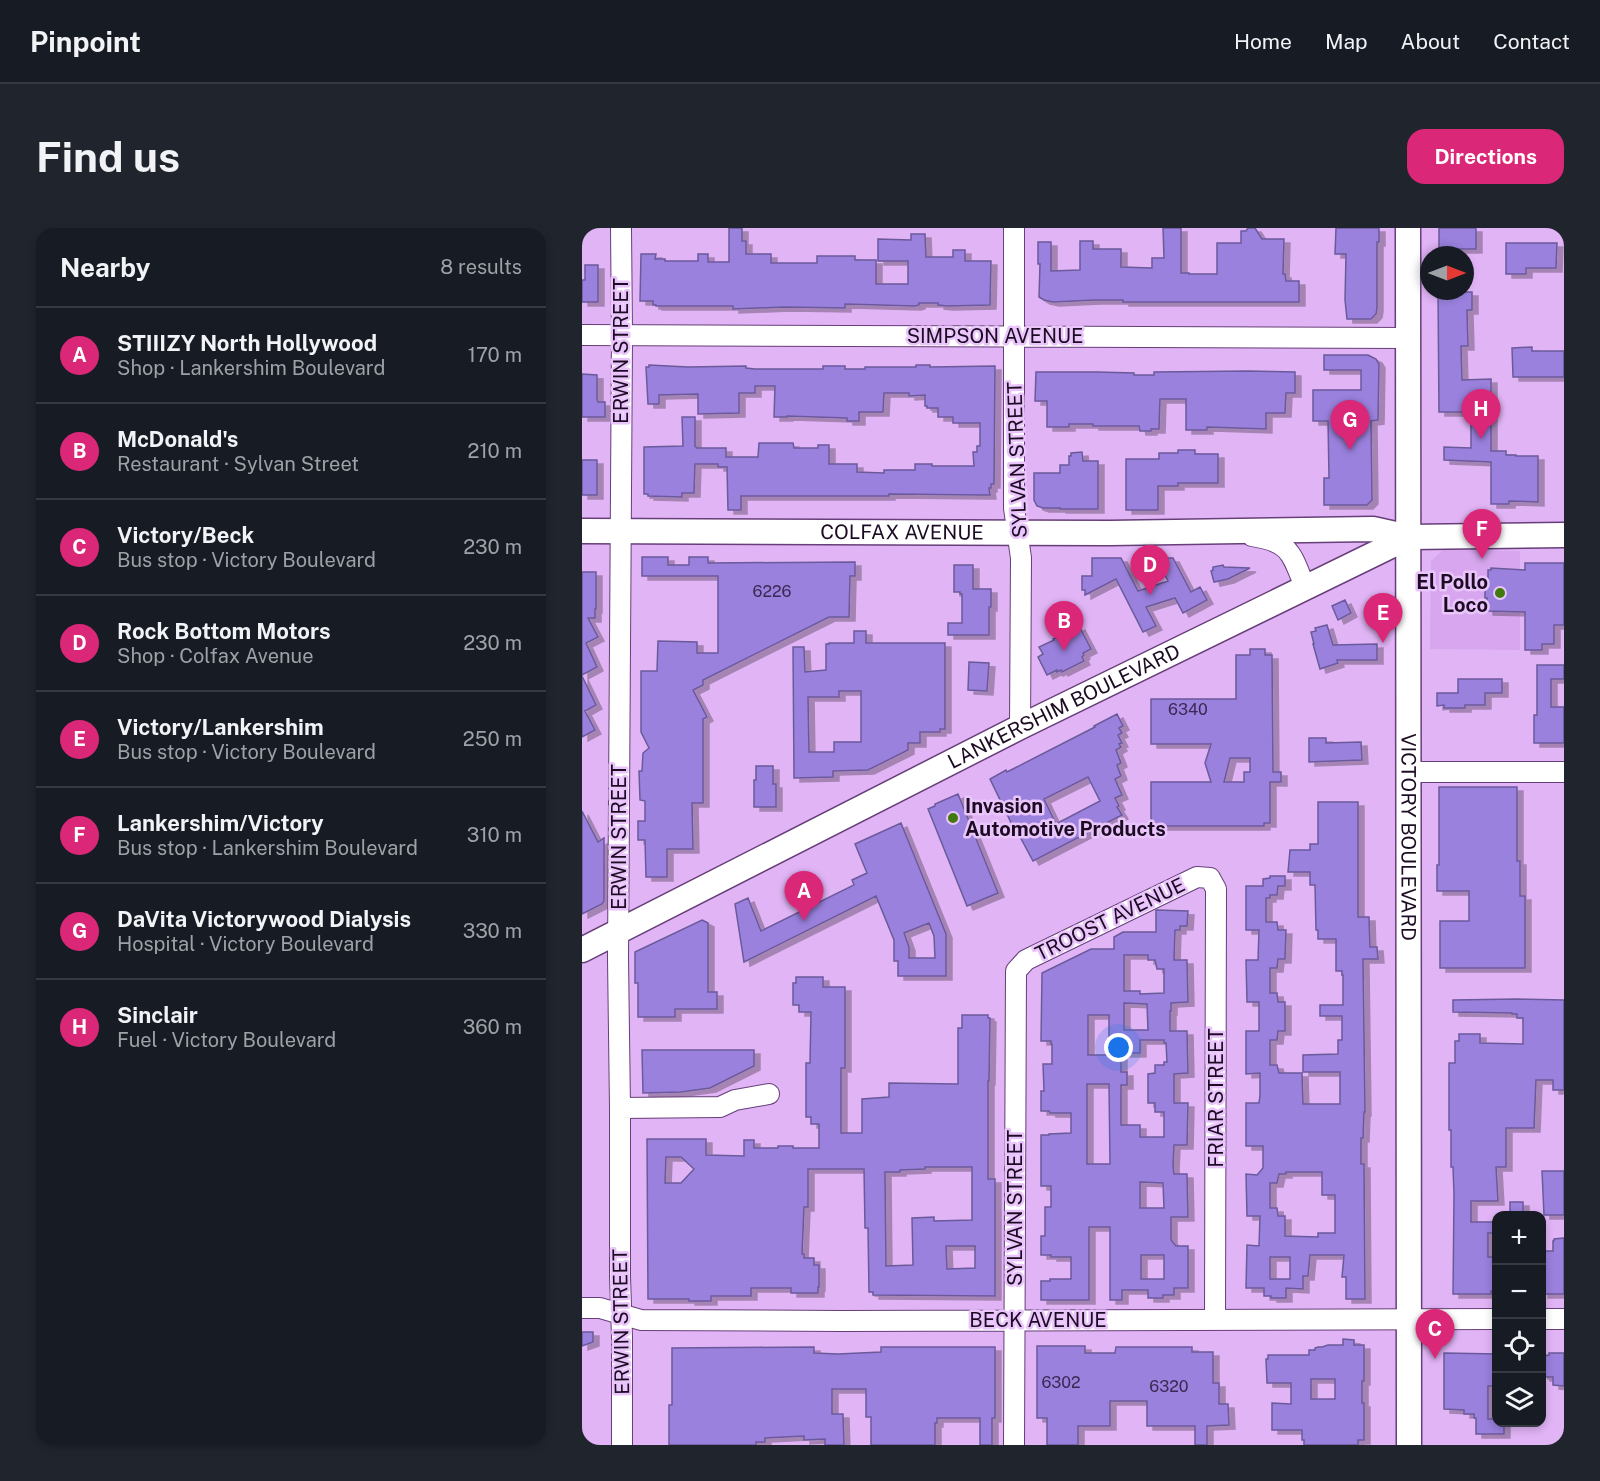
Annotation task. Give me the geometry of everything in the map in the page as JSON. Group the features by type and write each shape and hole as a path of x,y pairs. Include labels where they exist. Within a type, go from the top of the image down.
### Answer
{"main road":[{"name":"VICTORY BOULEVARD","path":"1408,228 1409,1445"},
{"name":"COLFAX AVENUE","path":"582,531 1017,532 1373,529 1408,537"},
{"name":"LANKERSHIM BOULEVARD","path":"582,950 1020,727 1408,537 1564,536"}],"street":[{"name":"ERWIN STREET","path":"621,228 618,958 622,1445"},
{"name":"SYLVAN STREET","path":"1014,228 1014,508 1021,558 1020,727"},
{"name":"SIMPSON AVENUE","path":"582,335 1408,338"},
{"name":"COLFAX AVENUE","path":"1220,531 1266,538 1287,548 1305,587"},
{"path":"1409,772 1564,772"},
{"name":"TROOST AVENUE","path":"1016,971 1026,960 1197,877 1210,878"},
{"name":"FRIAR STREET","path":"1210,878 1216,889 1215,1320"},
{"name":"SYLVAN STREET","path":"1014,1445 1016,971"},
{"path":"620,1108 720,1107 735,1100 769,1094"},
{"name":"BECK AVENUE","path":"582,1308 600,1308 641,1320 1492,1319"},
{"path":"1546,1319 1564,1319"}],"shaded area":[{"path":"1443,550 1520,551 1520,650 1430,649 1431,561"}],"building":[{"path":"729,228 742,228 742,241 746,241 746,254 771,254 771,263 817,263 817,256 855,256 855,260 876,260 876,284 908,284 908,261 878,261 878,239 911,240 911,234 925,234 926,257 953,257 953,250 965,250 965,261 991,261 990,305 845,304 845,308 733,309 733,306 656,306 653,305 653,301 640,301 641,254 656,254 655,259 665,259 665,261 698,261 698,254 708,254 708,262 729,262"},
{"path":"1163,228 1181,228 1181,273 1189,274 1217,274 1217,243 1241,243 1241,231 1246,231 1248,228 1255,228 1262,239 1284,239 1283,274 1285,274 1286,281 1299,281 1299,302 1095,300 1053,302 1039,297 1038,242 1051,242 1051,271 1080,270 1080,241 1093,241 1093,249 1121,249 1121,267 1152,268 1152,258 1164,258"},
{"path":"1336,228 1379,228 1377,308 1376,314 1371,319 1347,319 1346,254 1335,254"},
{"path":"1439,228 1476,228 1476,249 1474,246 1439,246"},
{"path":"1506,243 1557,243 1556,268 1526,268 1526,274 1506,274"},
{"path":"585,265 598,265 598,302 582,302"},
{"path":"1438,300 1472,300 1472,310 1467,310 1468,346 1461,346 1462,380 1491,379 1491,451 1506,451 1506,455 1538,456 1538,502 1509,501 1509,504 1491,504 1491,462 1444,460 1444,447 1471,448 1471,412 1439,412"},
{"path":"1532,347 1532,351 1564,351 1564,377 1513,377 1512,348"},
{"path":"1324,355 1368,355 1376,359 1379,364 1378,420 1371,421 1372,500 1367,505 1324,505 1324,478 1329,478 1328,421 1313,421 1313,390 1361,390 1361,370 1324,370"},
{"path":"649,365 746,366 746,368 755,369 823,369 823,366 865,369 865,367 916,367 916,365 930,365 930,367 995,366 994,484 991,484 989,488 990,495 741,496 741,510 728,510 727,467 718,467 718,464 695,464 694,493 682,493 682,497 648,496 644,494 644,447 683,446 682,417 695,417 695,446 697,448 726,448 726,457 758,457 759,443 793,443 794,448 818,448 818,445 829,445 829,464 857,464 857,472 884,473 884,470 915,470 915,464 974,466 973,452 977,452 977,446 980,446 980,423 953,423 953,417 938,417 938,408 925,406 925,395 884,393 883,412 859,412 859,421 847,421 847,418 774,417 775,386 755,386 755,393 739,393 739,413 698,414 698,394 659,395 659,404 648,404 646,367"},
{"path":"1036,372 1154,375 1154,372 1295,372 1295,393 1286,393 1285,413 1266,413 1266,429 1207,427 1207,430 1186,430 1186,399 1160,399 1159,429 1151,429 1151,431 1140,431 1139,426 1093,426 1093,424 1047,427 1047,401 1035,401"},
{"path":"582,374 597,375 597,399 598,402 605,402 605,417 582,417"},
{"path":"1178,450 1195,450 1195,454 1218,454 1218,483 1178,483 1178,486 1158,486 1158,510 1126,510 1126,459 1159,459 1159,453 1178,453"},
{"path":"1082,452 1083,461 1098,461 1098,509 1060,509 1037,506 1034,500 1034,473 1060,473 1060,465 1069,465 1071,453"},
{"path":"582,460 597,460 597,495 582,495"},
{"path":"642,557 668,557 668,565 689,565 689,557 708,557 708,563 855,562 855,576 850,576 849,617 829,617 703,680 703,685 693,690 707,717 703,719 703,803 692,803 693,849 667,849 667,877 646,877 645,840 638,840 638,821 645,821 645,801 640,800 639,771 642,771 643,753 649,748 641,732 641,671 657,671 658,641 697,642 697,653 718,653 718,576 642,576"},
{"path":"1092,558 1121,558 1138,591 1168,581 1156,558 1173,558 1191,592 1200,587 1207,600 1183,613 1175,598 1146,607 1156,626 1143,632 1116,579 1085,595 1085,590 1082,590 1082,576 1092,576"},
{"path":"1525,563 1564,563 1564,625 1554,625 1554,644 1542,644 1542,650 1525,650 1525,612 1487,611 1485,583 1488,583 1488,570 1491,568 1525,570"},
{"path":"954,565 973,565 973,589 991,589 989,635 948,635 948,623 962,623 962,594 954,592"},
{"path":"1223,565 1224,567 1250,568 1228,579 1214,582 1211,571 1213,567"},
{"path":"582,572 596,572 595,618 588,618 598,637 586,643 597,667 582,675"},
{"path":"1345,600 1351,613 1338,620 1332,606"},
{"path":"1327,625 1333,645 1377,644 1377,660 1337,660 1338,663 1320,669 1311,632 1316,631 1315,628"},
{"path":"1079,626 1091,649 1083,653 1084,661 1062,672 1061,670 1057,672 1057,670 1047,675 1038,657 1043,654 1039,647"},
{"path":"854,631 866,631 866,643 945,643 945,729 940,729 940,732 920,732 920,743 908,743 908,750 868,770 833,771 833,777 794,778 793,647 804,647 805,672 826,670 826,644 854,643","holes":["839,691 861,691 861,742 834,742 834,752 809,752 808,697 839,697"]},
{"path":"1250,649 1265,649 1265,655 1272,655 1273,772 1281,772 1281,782 1270,782 1270,823 1264,823 1264,826 1151,826 1151,782 1211,782 1205,763 1211,744 1151,744 1151,699 1236,699 1236,655 1250,655","holes":["1230,758 1250,758 1250,772 1244,772 1244,782 1224,782"]},
{"path":"969,662 989,663 987,691 968,690"},
{"path":"1537,665 1564,665 1564,679 1551,679 1551,707 1564,707 1564,743 1534,743 1534,715 1537,715"},
{"path":"582,676 596,705 585,711 595,730 582,737"},
{"path":"1458,679 1502,679 1502,693 1485,693 1485,705 1465,705 1465,708 1437,706 1437,693 1458,693"},
{"path":"1117,714 1123,726 1119,728 1122,733 1118,735 1122,743 1119,744 1121,747 1116,750 1121,763 1117,765 1121,776 1115,779 1122,795 1115,798 1122,815 1033,861 1017,835 990,779","holes":["1088,777 1100,801 1056,824 1044,799"]},
{"path":"1309,738 1326,738 1326,743 1361,742 1362,760 1309,762"},
{"path":"756,766 773,766 776,807 754,807"},
{"path":"1439,787 1517,787 1517,861 1520,861 1520,896 1525,896 1525,968 1440,968 1440,921 1469,921 1469,891 1437,891"},
{"path":"958,794 998,893 967,906 928,809"},
{"path":"1318,802 1358,802 1358,917 1369,917 1370,947 1377,947 1378,959 1363,959 1365,1112 1363,1138 1361,1138 1361,1164 1364,1164 1365,1299 1346,1299 1346,1277 1342,1277 1344,1255 1310,1255 1308,1276 1303,1276 1303,1289 1286,1288 1286,1298 1264,1296 1264,1288 1246,1288 1247,1245 1259,1246 1260,1216 1247,1216 1246,1174 1257,1175 1263,1168 1263,1146 1246,1146 1246,1103 1259,1103 1260,1073 1246,1074 1246,1031 1259,1031 1259,1002 1247,1002 1246,960 1258,960 1259,930 1246,930 1246,886 1263,886 1263,879 1270,878 1270,876 1285,876 1285,886 1278,886 1277,895 1270,895 1270,898 1266,898 1266,922 1277,922 1278,930 1286,930 1285,959 1278,959 1277,968 1270,968 1270,993 1277,993 1278,1002 1285,1002 1285,1031 1278,1031 1277,1040 1270,1040 1270,1065 1277,1065 1279,1073 1302,1073 1303,1104 1340,1104 1340,1072 1303,1072 1303,1055 1338,1054 1338,1040 1342,1040 1342,1016 1320,1016 1320,1005 1343,1005 1343,975 1342,971 1336,971 1336,939 1318,939 1315,885 1310,885 1310,872 1288,872 1290,850 1310,850 1310,844 1318,844","holes":["1286,1172 1322,1172 1322,1195 1335,1195 1335,1233 1318,1233 1318,1237 1285,1236 1285,1216 1278,1216 1277,1208 1270,1208 1270,1183 1277,1183 1279,1174 1286,1174","1270,1257 1290,1257 1290,1279 1270,1279"]},
{"path":"582,811 598,842 604,838 604,901 582,914"},
{"path":"901,823 946,934 946,976 898,976 898,961 894,961 894,940 876,896 744,962 735,904 748,898 761,931 854,885 852,880 867,873 855,844","holes":["929,923 934,936 935,958 909,958 909,947 904,933"]},
{"path":"1156,910 1188,911 1187,926 1180,926 1180,930 1175,930 1174,960 1187,960 1188,1002 1171,1003 1170,1031 1187,1031 1188,1073 1174,1074 1174,1103 1188,1103 1187,1145 1174,1145 1173,1166 1174,1174 1187,1174 1188,1217 1171,1217 1171,1240 1176,1246 1188,1246 1188,1288 1174,1288 1174,1295 1163,1295 1163,1298 1148,1298 1148,1290 1122,1290 1122,1300 1110,1300 1110,1227 1089,1227 1089,1300 1041,1300 1041,1281 1071,1279 1071,1257 1041,1255 1041,1236 1045,1236 1045,1207 1051,1207 1051,1186 1041,1186 1041,1135 1071,1133 1071,1113 1041,1111 1041,1091 1044,1091 1043,1064 1052,1064 1051,1041 1041,1041 1042,973 1091,949 1114,949 1114,937 1123,932 1156,932","holes":["1124,955 1148,955 1148,960 1155,960 1157,969 1164,969 1164,993 1140,994 1140,991 1124,991","1124,1003 1147,1004 1148,1030 1124,1030","1088,1015 1109,1015 1109,1055 1088,1055","1140,1040 1164,1040 1166,1043 1167,1062 1164,1062 1164,1065 1155,1065 1155,1073 1148,1074 1148,1103 1155,1103 1155,1112 1164,1112 1164,1137 1140,1137 1140,1125 1121,1125 1121,1085 1127,1085 1127,1072 1121,1072 1121,1053 1140,1053","1087,1084 1109,1084 1110,1164 1087,1164","1140,1182 1163,1183 1164,1208 1140,1208","1141,1255 1164,1255 1164,1279 1141,1279"]},
{"path":"702,920 708,923 708,992 717,992 717,1009 675,1009 675,1017 638,1017 635,952"},
{"path":"796,977 823,977 823,987 845,987 845,1068 841,1068 841,1133 862,1133 862,1099 889,1097 889,1083 958,1084 958,1028 962,1028 962,1015 988,1015 990,1018 988,1179 995,1179 995,1296 873,1295 873,1292 869,1292 864,1169 808,1169 808,1207 804,1207 802,1254 804,1258 814,1258 814,1265 819,1265 818,1293 791,1293 791,1288 751,1288 751,1296 711,1296 711,1301 648,1299 647,1139 706,1139 706,1155 744,1156 744,1140 754,1140 754,1148 793,1146 793,1148 819,1148 819,1124 811,1124 811,1117 806,1117 806,1063 810,1063 811,1012 799,1012 799,1005 793,1005 793,983 796,983","holes":["666,1157 681,1157 694,1169 681,1183 665,1183","925,1167 972,1167 972,1220 934,1221 934,1217 912,1218 913,1265 886,1266 885,1172 925,1169","946,1246 975,1246 975,1268 947,1269"]},
{"path":"1453,1000 1564,1000 1564,1090 1553,1090 1553,1080 1536,1080 1534,1128 1506,1128 1506,1167 1496,1167 1498,1201 1471,1201 1471,1222 1492,1222 1492,1233 1488,1233 1488,1257 1492,1257 1491,1294 1453,1294 1454,1194 1451,1130 1449,1130 1449,1063 1455,1063 1455,1041 1459,1041 1459,1034 1480,1034 1480,1043 1523,1044 1523,1018 1517,1018 1517,1014 1512,1013 1453,1012"},
{"path":"642,1050 754,1050 754,1066 710,1088 681,1092 643,1093"},
{"path":"1542,1171 1564,1171 1564,1215 1546,1215 1546,1211 1544,1211"},
{"path":"1510,1202 1523,1202 1523,1211 1510,1211"},
{"path":"1564,1238 1564,1294 1546,1294 1546,1251 1553,1251 1554,1239"},
{"path":"582,1332 593,1332 593,1342 582,1346"},
{"path":"1343,1339 1354,1340 1354,1345 1364,1345 1362,1403 1364,1403 1364,1440 1358,1440 1358,1445 1304,1445 1302,1430 1272,1430 1272,1403 1291,1404 1291,1383 1267,1383 1266,1359 1268,1355 1309,1355 1309,1350 1315,1350 1318,1347 1343,1345","holes":["1311,1379 1335,1379 1335,1399 1311,1399"]},
{"path":"1037,1346 1085,1346 1085,1353 1115,1353 1116,1347 1192,1347 1192,1352 1213,1352 1213,1383 1219,1383 1219,1404 1228,1404 1229,1425 1207,1426 1207,1445 1195,1445 1195,1426 1147,1426 1147,1401 1110,1401 1110,1426 1078,1426 1078,1445 1047,1445 1047,1418 1037,1418"},
{"path":"814,1347 814,1353 838,1354 881,1352 881,1347 995,1347 995,1418 992,1418 992,1445 980,1445 980,1418 937,1418 935,1445 871,1445 871,1417 866,1417 866,1389 832,1389 832,1414 843,1414 844,1445 825,1445 825,1439 804,1440 804,1436 765,1438 765,1442 756,1442 756,1445 669,1445 672,1348"},
{"path":"1444,1353 1492,1354 1492,1386 1488,1386 1488,1419 1492,1419 1492,1427 1504,1427 1504,1434 1476,1434 1474,1414 1464,1414 1464,1410 1444,1409"},
{"path":"1549,1353 1564,1353 1564,1386 1553,1385 1553,1377 1546,1377 1546,1355"}],"place":[{"name":"Sinclair","path":"1481,439"},
{"name":"DaVita Victorywood Dialysis","path":"1350,450"},
{"name":"Lankershim/Victory","path":"1482,559"},
{"name":"El Pollo Loco","path":"1500,593"},
{"name":"Rock Bottom Motors","path":"1150,595"},
{"name":"Victory/Lankershim","path":"1383,643"},
{"name":"McDonald's","path":"1064,651"},
{"name":"Invasion Automotive Products","path":"953,818"},
{"name":"STIIIZY North Hollywood","path":"804,921"},
{"name":"Victory/Beck","path":"1435,1359"}]}
